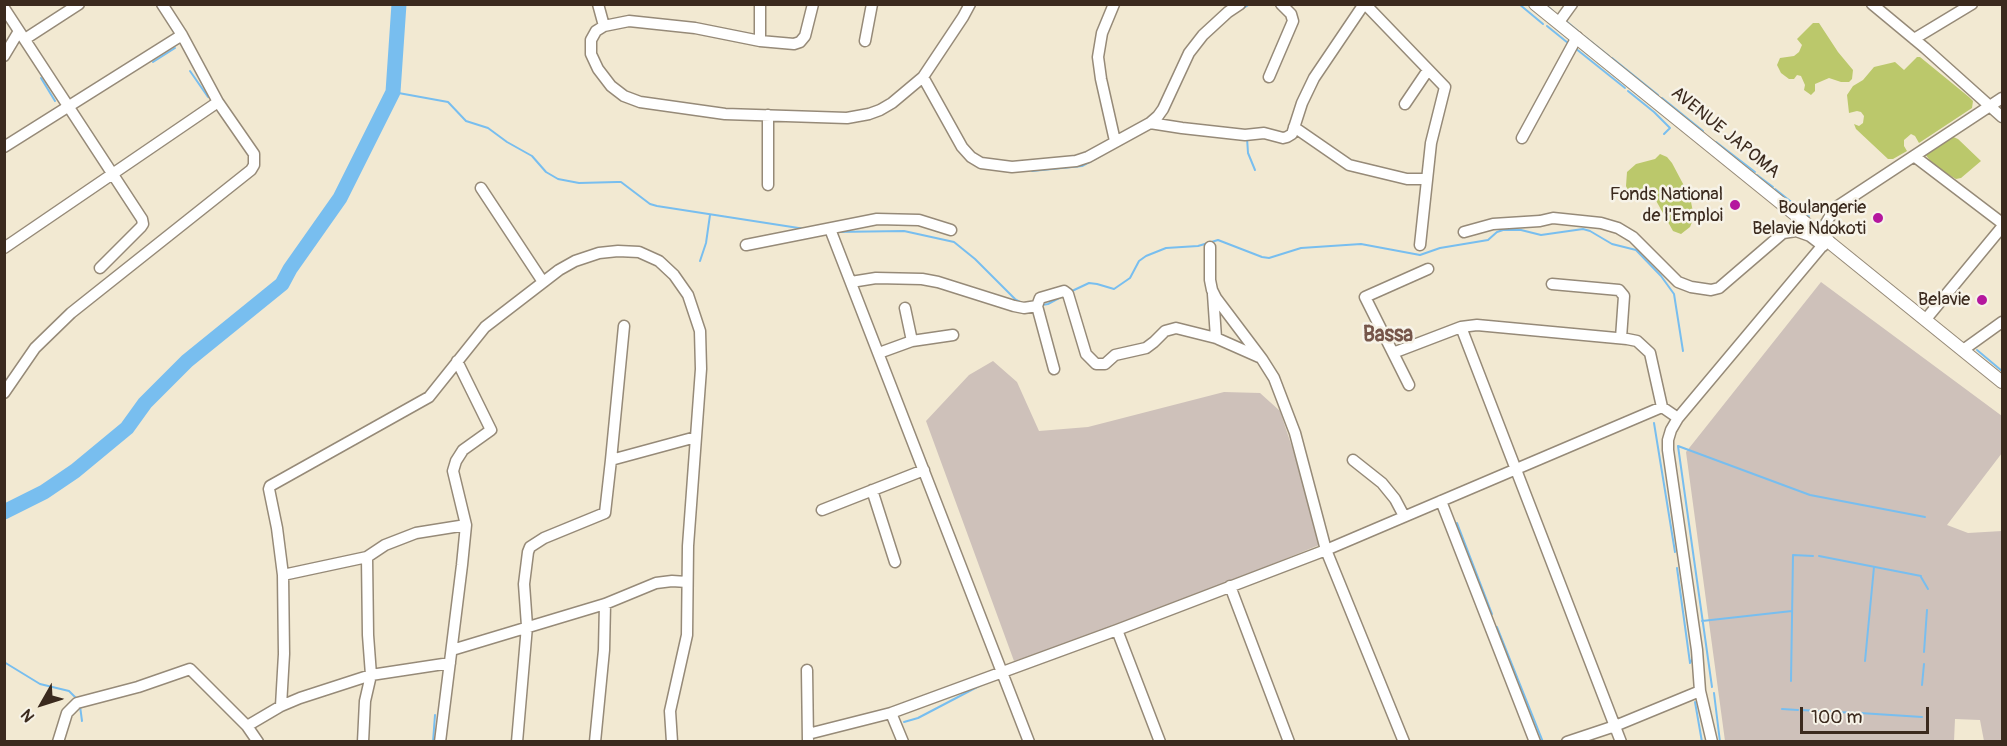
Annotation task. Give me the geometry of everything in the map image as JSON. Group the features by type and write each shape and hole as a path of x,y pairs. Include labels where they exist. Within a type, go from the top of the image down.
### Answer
{"main road":[{"name":"AVENUE JAPOMA","path":"1536,4 2002,382"}],"street":[{"path":"4,56 22,35 79,4"},
{"path":"4,393 35,348 71,313 251,170 255,159 254,154 218,102 182,35 162,4"},
{"path":"598,4 604,26"},
{"path":"760,4 760,41"},
{"path":"813,4 805,36 800,42 794,44 760,41 695,28 629,21 604,26 596,31 591,40 591,54 598,69 611,86 624,96 640,102 725,114 847,118 869,114 892,103 923,77 970,4"},
{"path":"865,41 872,4"},
{"path":"1114,4 1102,33 1098,57 1114,141"},
{"path":"923,77 962,147 970,157 981,163 1012,167 1069,162 1088,157 1150,123 1163,109 1189,53 1224,8 1240,4"},
{"path":"1269,76 1293,21 1291,14 1281,4"},
{"path":"1150,123 1245,135 1264,133 1283,138 1292,134 1302,103 1314,78 1364,4 1444,84 1445,89 1435,121 1426,179 1420,245"},
{"path":"1559,22 1572,4"},
{"path":"1872,4 2002,117"},
{"path":"1914,39 1972,4"},
{"path":"4,8 142,219 143,224 100,268"},
{"path":"4,147 182,35"},
{"path":"1522,138 1577,37"},
{"path":"1405,104 1428,70"},
{"path":"1712,741 1700,691 1697,650 1668,450 1671,430 1678,418 1824,239 1835,208 2002,98"},
{"path":"4,248 218,102"},
{"path":"768,116 768,185"},
{"path":"1294,127 1349,165 1407,179 1426,179"},
{"path":"1914,156 2002,225 1926,319"},
{"path":"481,188 543,282"},
{"path":"1464,232 1493,224 1540,222 1553,218 1601,223 1618,228 1633,237 1678,282 1711,290 1719,288 1783,234 1796,231 1824,239"},
{"path":"746,245 877,219 919,220 951,230"},
{"path":"830,230 1029,741"},
{"path":"1210,247 1210,280 1214,295 1216,338"},
{"path":"281,706 284,654 283,575 270,486 421,403 436,390 485,327 543,282 575,261 599,253 639,252 659,261 674,275 688,296 700,331 701,369 688,546 687,635 670,711 672,741"},
{"path":"1409,385 1365,297 1428,269"},
{"path":"851,282 876,278 922,279 1014,306 1024,308 1036,306"},
{"path":"1210,280 1216,298 1274,378 1295,433 1326,550 1404,741"},
{"path":"1552,284 1619,290 1624,296 1621,338"},
{"path":"1054,369 1036,306 1040,298 1066,292 1086,354 1096,364 1105,364 1115,355 1150,346 1170,328 1216,338 1262,359"},
{"path":"905,308 912,341"},
{"path":"1963,350 2002,322"},
{"path":"1392,353 1461,327 1491,325 1637,341 1650,353 1662,406 1678,418"},
{"path":"517,741 527,626 524,584 528,552 530,547 544,538 605,513 624,326"},
{"path":"1461,327 1621,741"},
{"path":"879,353 912,341 953,335"},
{"path":"440,741 466,525 453,471 456,461 471,442 491,430 457,362"},
{"path":"807,669 808,738 891,713 1118,630 1326,550 1662,406"},
{"path":"611,460 696,437"},
{"path":"1353,460 1382,483 1395,499 1404,516"},
{"path":"822,510 924,470"},
{"path":"872,490 895,562"},
{"path":"1441,501 1536,741"},
{"path":"283,575 367,557 385,545 416,533 466,525"},
{"path":"363,741 365,701 371,675 367,557"},
{"path":"452,650 605,604 656,583 687,582"},
{"path":"1230,586 1288,741"},
{"path":"595,741 604,650 605,604"},
{"path":"1118,630 1160,741"},
{"path":"247,726 281,706 300,698 371,675 450,663"},
{"path":"58,741 68,713 77,703 138,687 190,669 247,726 258,741"},
{"path":"1567,741 1615,726 1700,691"},
{"path":"891,713 903,741"}],"shaded area":[{"path":"1821,282 2002,416 2002,453 1947,525 1968,533 2002,531 2002,741 1984,741 1980,720 1955,719 1954,741 1725,741 1686,452"},
{"path":"993,361 1017,382 1039,431 1088,427 1224,392 1260,393 1280,411 1324,543 1124,625 1014,661 926,421 969,375"}],"green space":[{"path":"1813,23 1819,23 1853,70 1852,79 1849,82 1829,78 1815,84 1815,91 1811,95 1804,90 1805,85 1801,76 1797,75 1794,79 1789,79 1781,73 1777,65 1780,58 1794,56 1799,52 1802,45 1797,39"},
{"path":"1917,57 1920,57 1969,97 1973,101 1972,108 1919,143 1911,134 1904,140 1907,151 1893,159 1888,159 1856,129 1854,124 1859,126 1863,123 1864,116 1857,111 1849,113 1847,95 1853,86 1863,80 1874,67 1895,62 1904,70"},
{"path":"1951,136 1958,139 1981,161 1961,178 1956,179 1935,167 1925,154"},
{"path":"1660,154 1672,163 1690,197 1694,217 1690,227 1681,234 1673,231 1654,197 1629,193 1626,186 1627,172 1636,164 1655,159"}],"waterway":[{"path":"4,512 44,492 75,471 127,428 145,403 187,361 282,284 340,198 393,92 399,4"},
{"path":"1242,9 1250,4"},
{"path":"1519,4 1543,24"},
{"path":"1546,5 1553,11"},
{"path":"1566,21 1578,31"},
{"path":"1547,26 1568,43"},
{"path":"1584,36 1609,56"},
{"path":"153,62 175,48"},
{"path":"1575,48 1625,88"},
{"path":"1612,58 1658,95"},
{"path":"190,71 208,97"},
{"path":"41,78 55,101"},
{"path":"1628,91 1670,128 1664,134"},
{"path":"393,92 448,102 466,121 488,128 532,156 546,172 558,179 579,183 621,182 650,204 657,206 805,229"},
{"path":"1662,98 1703,131"},
{"path":"1247,138 1248,153 1255,170"},
{"path":"1716,142 1755,172"},
{"path":"1032,171 1082,166 1104,154"},
{"path":"1757,175 1773,187"},
{"path":"1775,189 1809,216"},
{"path":"700,261 706,243 710,215"},
{"path":"1072,291 1089,283 1114,289 1130,278 1139,261 1146,256 1166,248 1198,246 1218,240 1269,258 1301,248 1361,244 1420,255 1440,248 1488,240 1503,230 1521,230 1541,235 1583,229 1612,244 1636,250 1661,276 1674,294 1683,351"},
{"path":"834,232 904,231 954,242 1022,303"},
{"path":"1042,305 1061,297"},
{"path":"1977,350 2002,371"},
{"path":"1654,423 1675,552"},
{"path":"1712,687 1678,446 1810,495 1925,517"},
{"path":"1457,523 1492,614"},
{"path":"1791,681 1793,555 1813,556"},
{"path":"1819,556 1921,576"},
{"path":"1865,661 1874,567"},
{"path":"1677,568 1690,663 1693,658"},
{"path":"1921,577 1928,589"},
{"path":"1924,652 1927,610"},
{"path":"1702,621 1792,611"},
{"path":"1497,627 1543,742"},
{"path":"4,662 40,684 69,691 78,700"},
{"path":"1922,685 1924,664"},
{"path":"904,722 918,718 981,685"},
{"path":"1714,693 1720,742"},
{"path":"1695,702 1702,742"},
{"path":"80,706 82,721"},
{"path":"1782,709 1798,710"},
{"path":"1801,710 1856,713"},
{"path":"1860,713 1922,717"},
{"path":"433,742 435,715"}],"place":[{"name":"Fonds National de l'Emploi","path":"1735,205"},
{"name":"Boulangerie Belavie Ndokoti","path":"1878,218"},
{"name":"Belavie","path":"1982,300"}],"district":[{"name":"Bassa","path":"1388,336"}]}
